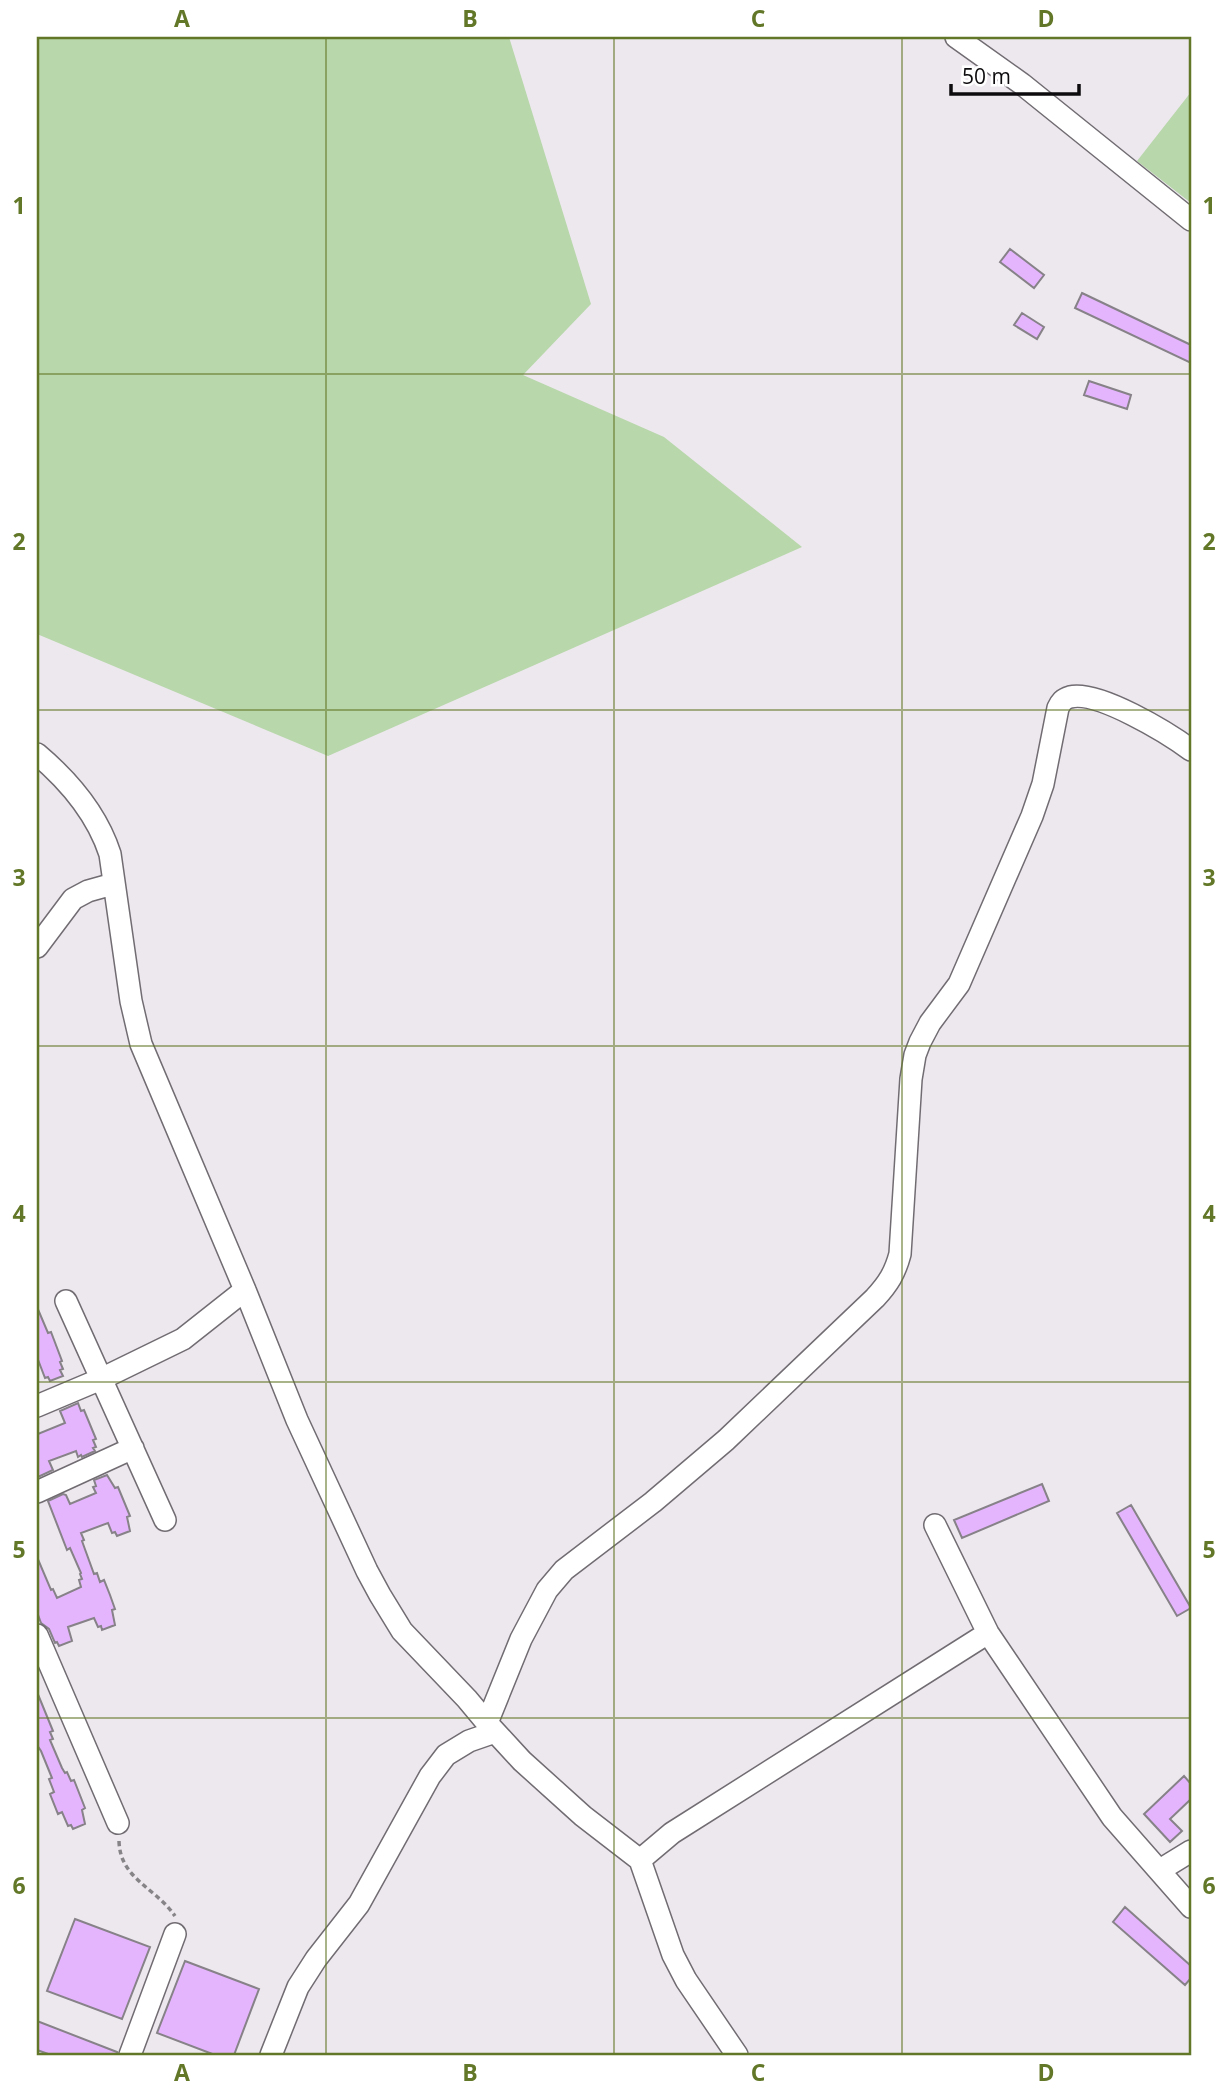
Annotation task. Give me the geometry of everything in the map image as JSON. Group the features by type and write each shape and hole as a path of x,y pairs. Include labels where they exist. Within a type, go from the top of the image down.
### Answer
{"street":[{"path":"956,37 1022,84 1191,220"},
{"path":"271,2055 298,1987 359,1904 430,1776 446,1755 491,1728 521,1639 547,1590 564,1570 653,1502 726,1440 889,1282 896,1270 900,1254 911,1079 915,1055 930,1023 960,984 1032,816 1044,784 1058,708 1063,700 1072,696 1084,697 1111,706 1140,718 1191,750"},
{"path":"37,754 85,804 104,835 110,855 131,1001 141,1044 297,1420 367,1571 402,1631 522,1761 583,1816 640,1860 673,1955 686,1980 737,2055"},
{"path":"37,947 73,899 88,891 113,884"},
{"path":"37,1406 101,1379 183,1339 245,1290"},
{"path":"66,1301 165,1520"},
{"path":"37,1492 133,1448"},
{"path":"935,1525 988,1633 1112,1817 1191,1906"},
{"path":"640,1860 671,1833 988,1633"},
{"path":"37,1635 118,1823"},
{"path":"1160,1870 1191,1851"},
{"path":"130,2055 175,1934"}],"path":[{"path":"118,1823 120,1855 127,1871 167,1905 178,1919 175,1934"}],"green space":[{"path":"37,37 509,37 591,304 523,375 664,437 802,547 328,756 37,634"},
{"path":"1191,92 1191,203 1137,161"}],"building":[{"path":"1010,249 1044,275 1034,288 1000,262"},
{"path":"1082,293 1191,345 1191,363 1075,308"},
{"path":"1022,313 1044,327 1037,339 1014,325"},
{"path":"1089,381 1131,395 1127,409 1084,395"},
{"path":"37,1307 48,1333 51,1332 62,1361 60,1362 63,1369 60,1370 63,1376 50,1381 48,1377 45,1378 37,1357"},
{"path":"78,1403 81,1411 84,1410 96,1439 93,1440 95,1451 78,1457 76,1451 49,1461 53,1470 38,1477 37,1432 38,1434 65,1423 60,1411"},
{"path":"107,1475 115,1488 118,1487 130,1516 127,1517 130,1531 117,1536 115,1532 112,1533 108,1523 81,1533 94,1574 97,1573 100,1582 104,1580 110,1595 115,1609 112,1610 115,1625 102,1630 94,1618 68,1627 72,1641 59,1646 49,1629 41,1623 37,1612 37,1557 57,1598 81,1587 79,1580 82,1579 70,1548 67,1550 48,1501 63,1494 70,1504 96,1493 94,1480"},
{"path":"1042,1484 1049,1501 962,1538 954,1520"},
{"path":"1131,1505 1191,1608 1177,1616 1117,1513"},
{"path":"37,1692 53,1731 50,1732 53,1739 50,1740 65,1773 67,1772 71,1781 74,1780 85,1808 82,1810 85,1824 73,1829 71,1825 68,1826 62,1812 58,1814 50,1794 54,1792 49,1779 52,1778 37,1745"},
{"path":"1184,1776 1191,1784 1191,1799 1170,1819 1182,1831 1170,1842 1144,1814"},
{"path":"1125,1907 1191,1966 1191,1978 1185,1985 1113,1922"},
{"path":"75,1919 150,1947 122,2019 47,1991"},
{"path":"185,1961 259,1989 234,2055 215,2055 157,2033"},
{"path":"37,2021 117,2052 117,2055 51,2055 37,2050"}]}
